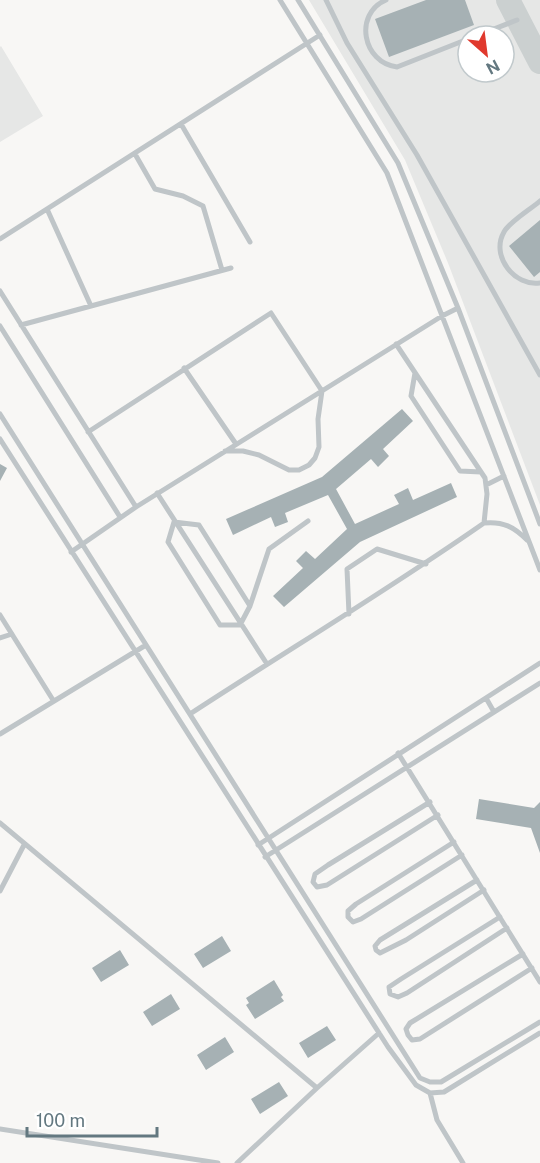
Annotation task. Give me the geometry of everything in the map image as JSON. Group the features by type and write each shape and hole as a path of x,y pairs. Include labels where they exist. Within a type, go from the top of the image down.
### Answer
{"lane":[{"path":"280,0 387,173 540,570"},
{"path":"298,0 398,163 458,308 540,524"},
{"path":"326,0 347,43 417,155 540,375"},
{"path":"386,0 378,4 371,12 366,31 367,42 374,55 386,66 397,67 456,44"},
{"path":"507,24 517,20"},
{"path":"0,239 320,35"},
{"path":"181,124 250,242"},
{"path":"135,154 155,189 183,196 203,206 222,270"},
{"path":"540,201 504,231 500,249 509,271 526,283 540,283"},
{"path":"47,209 91,306"},
{"path":"21,325 231,268"},
{"path":"0,291 136,507"},
{"path":"72,552 136,507 442,315 458,308"},
{"path":"88,432 271,313 321,391 318,419 319,447 315,458 309,465 299,470 289,470 259,455 225,451"},
{"path":"0,326 120,518"},
{"path":"396,344 485,478 487,507 484,523"},
{"path":"184,368 236,444"},
{"path":"415,373 411,396 460,471 481,472"},
{"path":"0,414 420,1078 430,1082 441,1082 540,1022"},
{"path":"0,439 265,857 379,1034 416,1085 430,1093 444,1092 540,1033"},
{"path":"486,485 504,476"},
{"path":"157,494 267,664"},
{"path":"240,625 269,549 308,521"},
{"path":"174,522 199,525 249,606"},
{"path":"174,522 168,543 220,625 240,625"},
{"path":"190,714 426,564 484,523 505,524 516,528 530,542"},
{"path":"349,614 347,569 377,549 426,564"},
{"path":"1,619 53,700"},
{"path":"0,638 12,634"},
{"path":"0,734 146,645"},
{"path":"258,845 540,663"},
{"path":"265,857 540,684"},
{"path":"486,698 494,712"},
{"path":"398,753 540,982"},
{"path":"430,802 328,865 315,874 313,882 317,887 327,885 438,815"},
{"path":"0,823 317,1088"},
{"path":"454,842 356,904 348,910 348,917 353,922 361,919 462,855"},
{"path":"0,891 24,845"},
{"path":"477,880 380,940 375,946 376,950 380,953 397,946 484,890"},
{"path":"500,916 389,987 390,994 398,998 407,993 507,928"},
{"path":"523,954 410,1023 406,1029 408,1035 412,1040 420,1039 531,968"},
{"path":"237,1163 379,1034"},
{"path":"430,1093 437,1120 463,1163"},
{"path":"0,1129 218,1163"}],"shaded area":[{"path":"309,0 540,0 540,505 448,263 405,160"},
{"path":"0,47 43,116 0,142"}],"building":[{"path":"426,0 465,0 474,24 456,24 456,32 389,57 375,19"},
{"path":"540,220 540,272 534,277 509,246"},
{"path":"402,409 413,421 383,449 389,456 378,467 371,459 336,489 355,524 399,504 394,495 408,488 413,500 451,483 457,497 360,542 284,607 273,596 303,568 296,561 306,551 315,559 347,529 328,495 285,513 288,522 275,527 271,517 233,535 226,519 322,477"},
{"path":"0,464 7,468 0,481"},
{"path":"479,799 534,808 540,802 540,853 531,828 476,819"},
{"path":"222,936 231,951 203,968 194,954"},
{"path":"120,950 129,965 101,982 92,968"},
{"path":"274,980 284,1001 255,1019 246,1005 249,1003 246,998"},
{"path":"171,994 180,1009 152,1026 143,1012"},
{"path":"327,1026 336,1040 308,1058 299,1043"},
{"path":"225,1037 234,1052 206,1070 197,1055"},
{"path":"279,1082 288,1096 260,1114 251,1099"}],"taxiway":[{"path":"508,0 540,62"}]}
